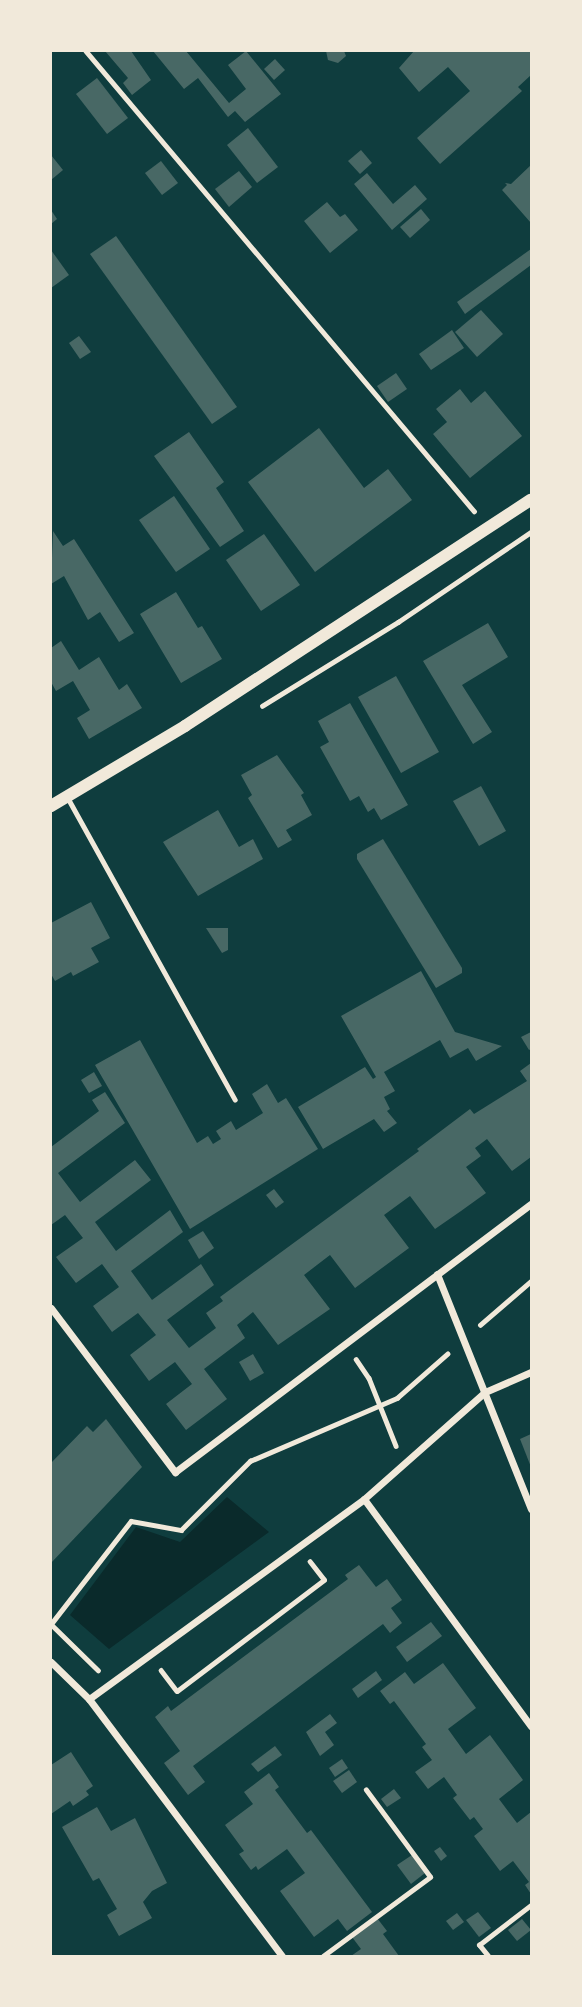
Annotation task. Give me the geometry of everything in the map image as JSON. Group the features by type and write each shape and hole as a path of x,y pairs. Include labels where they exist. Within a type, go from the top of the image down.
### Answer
{"street":[{"path":"51,806 185,726 531,500"},
{"path":"51,1308 175,1472 531,1203"},
{"path":"438,1274 531,1509"},
{"path":"89,1699 364,1499 485,1392 531,1372"},
{"path":"364,1499 531,1726"},
{"path":"51,1662 89,1699 282,1956"}],"lane":[{"path":"67,797 235,1100"}],"path":[{"path":"86,51 503,552"},
{"path":"112,1683 51,1624 131,1521 181,1530 250,1461 397,1398 531,1281"},
{"path":"346,1343 369,1378 397,1447 408,1460"},
{"path":"150,1656 177,1691 324,1580 298,1547"},
{"path":"323,1956 430,1877 366,1790"},
{"path":"488,1956 479,1945 531,1905"}],"water":[{"path":"227,1497 269,1532 109,1649 70,1615 136,1527 180,1542"}],"building":[{"path":"105,51 131,51 151,80 132,95 123,83 128,78"},
{"path":"153,51 186,51 229,103 246,89 228,65 246,51 281,94 245,122 235,111 228,117 198,78 184,89"},
{"path":"326,51 344,51 346,56 338,63 328,60"},
{"path":"414,51 531,51 531,75 518,87 522,91 440,164 417,138 470,91 448,67 419,92 399,68"},
{"path":"275,59 285,70 274,80 264,69"},
{"path":"97,78 128,118 107,134 76,94"},
{"path":"248,128 278,167 257,183 227,145"},
{"path":"361,150 372,163 360,174 348,161"},
{"path":"51,155 63,170 51,180"},
{"path":"161,161 178,183 162,195 145,173"},
{"path":"531,165 531,223 502,190 507,185 505,183 511,184"},
{"path":"239,171 252,187 229,207 215,189"},
{"path":"367,173 393,204 415,185 427,199 392,230 354,184"},
{"path":"327,202 340,217 345,214 358,230 330,253 304,221"},
{"path":"421,209 430,220 410,238 400,227"},
{"path":"51,210 57,219 51,224"},
{"path":"116,236 237,407 212,424 90,254"},
{"path":"531,249 531,265 465,314 457,302"},
{"path":"51,250 69,275 51,288"},
{"path":"481,310 503,334 477,357 455,332"},
{"path":"452,330 464,348 431,370 419,354"},
{"path":"79,336 91,352 80,359 69,343"},
{"path":"396,373 407,389 388,402 377,386"},
{"path":"460,389 471,403 485,391 522,436 470,478 433,434 447,422 436,409"},
{"path":"319,428 364,488 388,469 412,500 315,572 248,482"},
{"path":"189,432 224,482 216,488 244,531 220,547 154,456"},
{"path":"174,496 210,549 176,572 139,520"},
{"path":"53,531 63,546 74,539 134,633 119,642 100,612 88,620 64,576 51,584"},
{"path":"264,534 300,585 261,611 226,560"},
{"path":"176,592 198,628 202,626 222,659 181,683 140,614"},
{"path":"488,623 508,657 462,685 492,732 473,744 423,661"},
{"path":"61,641 79,670 99,657 119,690 127,684 142,708 89,739 77,718 90,710 73,681 56,691 51,682 51,648"},
{"path":"396,676 439,752 401,773 358,697"},
{"path":"350,703 408,805 381,820 374,808 368,812 359,796 350,801 320,747 329,742 318,721"},
{"path":"277,755 304,793 301,795 312,815 286,830 292,840 278,848 248,798 252,795 241,775"},
{"path":"481,786 506,831 479,846 453,801"},
{"path":"218,810 239,847 253,839 263,859 198,896 163,842"},
{"path":"383,839 462,968 462,973 436,988 357,859 357,854"},
{"path":"91,902 110,938 91,948 99,962 73,976 71,972 55,981 51,974 51,923"},
{"path":"206,928 228,928 228,950 222,953"},
{"path":"421,971 455,1032 502,1046 476,1061 468,1048 450,1058 440,1040 384,1072 395,1091 384,1097 390,1109 387,1111 397,1123 384,1132 374,1119 323,1149 298,1107 365,1067 373,1079 376,1077 341,1016"},
{"path":"531,1032 531,1049 529,1050 521,1037"},
{"path":"140,1040 197,1143 208,1136 213,1144 221,1139 216,1131 231,1121 236,1130 263,1113 252,1094 267,1084 278,1103 286,1098 318,1149 190,1229 95,1065"},
{"path":"531,1063 531,1157 512,1171 487,1139 475,1148 481,1156 466,1167 486,1193 435,1229 410,1196 384,1215 409,1248 355,1288 330,1255 304,1275 330,1309 278,1345 253,1312 237,1325 245,1338 204,1369 227,1399 186,1430 166,1404 192,1384 175,1362 149,1381 130,1355 156,1335 138,1313 112,1332 93,1306 119,1287 102,1264 76,1283 56,1257 83,1238 65,1215 51,1225 51,1147 99,1111 92,1100 105,1092 125,1123 58,1173 80,1202 135,1160 151,1180 95,1222 116,1251 170,1210 183,1232 131,1271 152,1300 201,1264 214,1285 167,1320 189,1348 216,1328 206,1313 223,1301 220,1297 419,1151 417,1149 470,1109 474,1114 527,1081 520,1071"},
{"path":"94,1072 102,1086 89,1093 81,1080"},
{"path":"274,1189 284,1202 276,1208 266,1195"},
{"path":"203,1231 214,1248 199,1259 188,1240"},
{"path":"253,1354 264,1373 250,1381 239,1362"},
{"path":"106,1419 142,1467 51,1563 51,1463 87,1426 93,1432"},
{"path":"531,1434 531,1467 520,1439"},
{"path":"359,1565 376,1587 387,1579 402,1600 391,1608 402,1623 390,1633 383,1624 193,1766 205,1782 188,1795 164,1763 180,1751 155,1717 168,1706 171,1711 348,1579 345,1575"},
{"path":"431,1622 442,1636 407,1662 396,1647"},
{"path":"443,1663 476,1708 448,1729 466,1754 490,1735 523,1780 499,1799 517,1823 531,1812 531,1894 525,1885 529,1882 513,1861 500,1871 474,1836 483,1829 474,1817 470,1820 453,1798 457,1795 444,1777 428,1789 415,1772 432,1760 422,1747 426,1744 394,1701 390,1704 380,1691 405,1672 414,1684"},
{"path":"376,1671 382,1680 358,1698 352,1689"},
{"path":"330,1714 337,1723 325,1732 334,1745 320,1756 306,1732"},
{"path":"275,1746 282,1755 258,1772 251,1764"},
{"path":"71,1752 93,1786 86,1791 89,1795 73,1806 70,1801 51,1814 51,1765"},
{"path":"342,1759 348,1768 335,1777 329,1768"},
{"path":"349,1770 357,1782 342,1793 333,1781"},
{"path":"269,1773 279,1787 275,1790 307,1833 311,1830 372,1912 347,1931 338,1919 314,1937 280,1891 305,1873 287,1849 258,1870 256,1866 251,1870 239,1854 244,1851 225,1825 253,1804 244,1792"},
{"path":"394,1789 401,1798 387,1807 381,1799"},
{"path":"97,1807 111,1831 135,1818 167,1883 152,1891 143,1902 152,1918 119,1936 107,1915 117,1909 99,1878 93,1881 62,1827"},
{"path":"440,1847 447,1856 441,1861 434,1851"},
{"path":"412,1855 425,1873 411,1884 397,1865"},
{"path":"478,1912 491,1928 479,1937 466,1920"},
{"path":"457,1913 464,1922 453,1930 446,1921"},
{"path":"377,1918 387,1931 383,1934 399,1956 351,1956 361,1949 352,1937"},
{"path":"522,1919 531,1930 517,1941 508,1930"}]}
